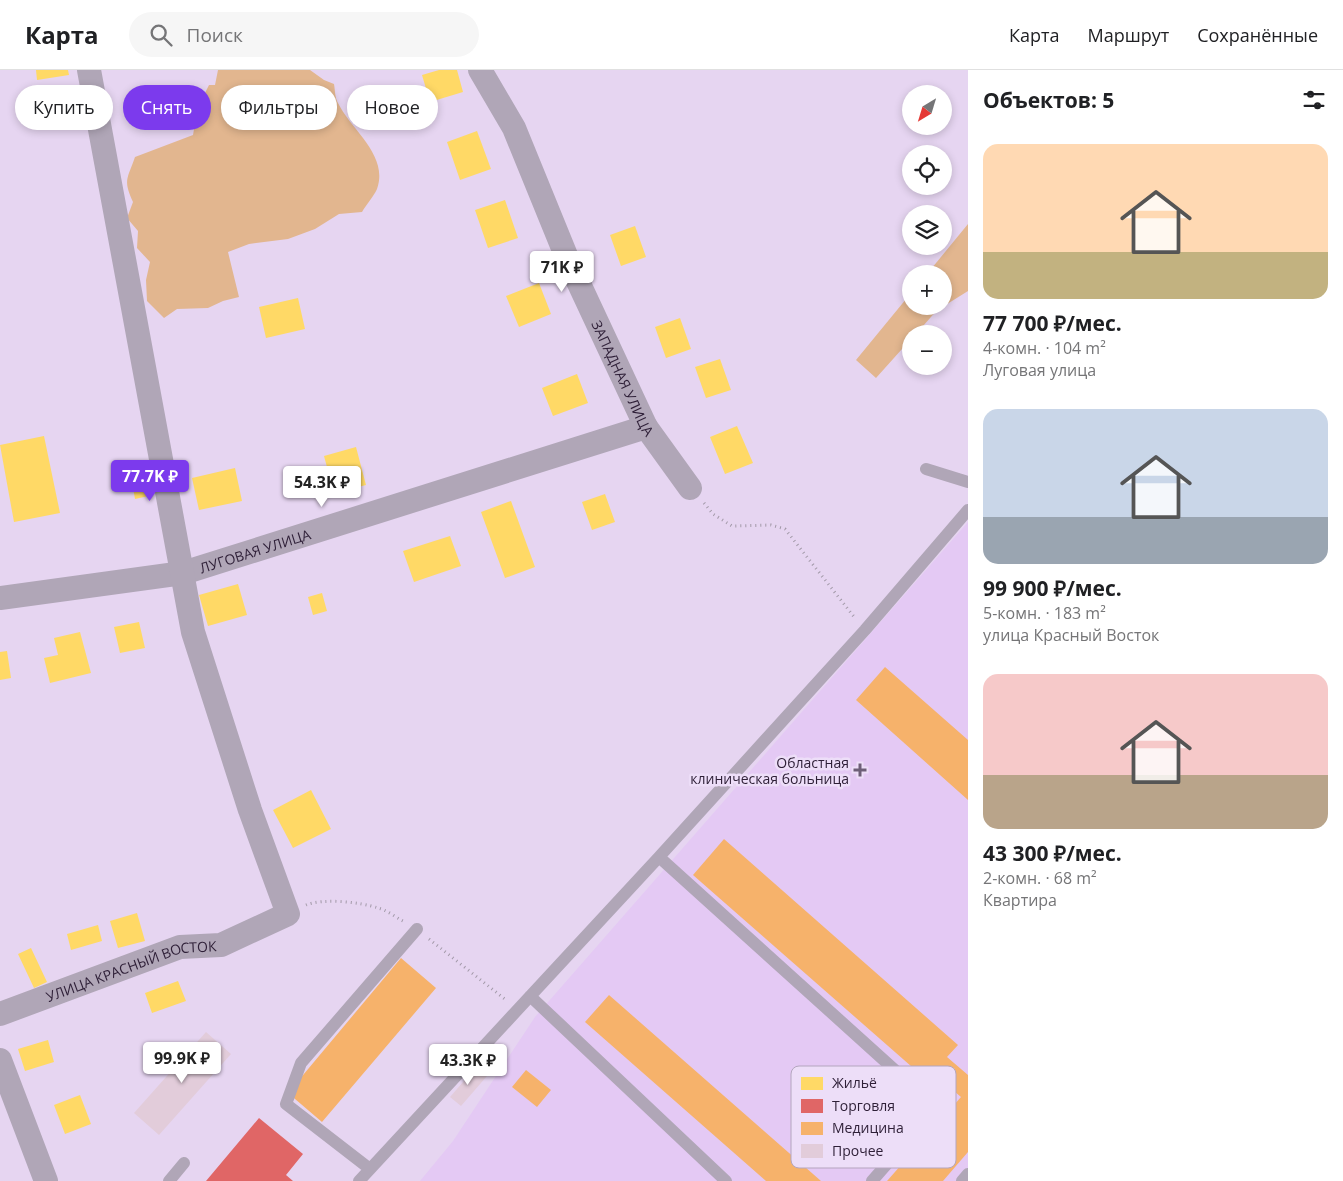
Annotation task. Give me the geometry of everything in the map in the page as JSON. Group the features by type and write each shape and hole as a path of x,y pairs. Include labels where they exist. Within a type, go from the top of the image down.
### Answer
{"street":[{"path":"89,70 182,572"},
{"name":"ЗАПАДНАЯ УЛИЦА","path":"480,70 514,128 567,258 646,427 690,488"},
{"name":"ЛУГОВАЯ УЛИЦА","path":"0,598 182,572 646,427"},
{"name":"УЛИЦА КРАСНЫЙ ВОСТОК","path":"0,1014 180,947 221,945 288,914 250,810 193,632 182,572"},
{"path":"0,1060 46,1181"}],"lane":[{"path":"926,469 968,482"},
{"path":"359,1181 659,858 865,630 968,510"},
{"path":"659,858 890,1066"},
{"path":"370,1169 286,1104 302,1063 417,929"},
{"path":"530,996 726,1181"},
{"path":"169,1181 184,1164"},
{"path":"872,1181 883,1168"},
{"path":"962,1181 968,1174"}],"path":[{"path":"713,514 732,526 771,525 785,529 865,630"}],"shaded area":[{"path":"218,70 310,70 324,80 334,84 221,85 221,130 337,130 337,100 347,117 347,130 357,130 367,143 378,165 377,189 362,212 339,214 315,229 288,239 249,244 228,252 239,297 223,301 208,308 177,309 164,318 147,301 146,280 150,262 137,248 138,231 127,218 133,202 127,180 135,157 193,135 194,130 211,130 211,85 215,85"},
{"path":"968,224 968,291 952,301 952,265 934,265 943,255 952,255 952,244"},
{"path":"902,304 902,315 933,315 924,325 902,325 902,349 876,378 856,360"},
{"name":"Областная клиническая больница","path":"968,522 968,1181 420,1181 453,1141 535,1017"}],"building: Жильё":[{"path":"36,70 68,70 69,75 37,80"},
{"path":"439,70 457,70 463,92 438,100 438,85 425,85 422,75"},
{"path":"477,131 491,169 460,180 447,142"},
{"path":"505,200 518,238 488,248 475,210"},
{"path":"635,226 646,257 621,266 610,235"},
{"path":"539,283 551,314 519,327 506,296"},
{"path":"298,298 305,329 266,338 259,307"},
{"path":"680,318 691,349 666,358 655,327"},
{"path":"720,359 731,390 706,398 695,367"},
{"path":"577,374 588,403 553,416 542,388"},
{"path":"737,426 753,463 725,474 710,437"},
{"path":"44,436 60,513 14,522 0,445"},
{"path":"356,447 366,485 334,493 324,456"},
{"path":"235,468 242,501 199,510 192,478"},
{"path":"149,473 153,495 135,499 131,476"},
{"path":"605,494 615,522 592,530 582,502"},
{"path":"511,501 535,567 505,578 481,512"},
{"path":"450,536 461,566 414,582 403,551"},
{"path":"238,584 247,615 208,626 199,595"},
{"path":"322,593 327,611 313,615 308,597"},
{"path":"139,622 145,648 120,653 114,627"},
{"path":"80,632 91,673 50,683 44,658 58,655 54,638"},
{"path":"7,651 11,678 0,680 0,652"},
{"path":"311,790 331,829 293,848 273,810"},
{"path":"137,913 145,941 118,948 110,921"},
{"path":"98,925 102,941 71,950 67,934"},
{"path":"31,948 47,982 34,988 18,954"},
{"path":"178,981 186,1001 152,1013 145,993"},
{"path":"48,1040 54,1062 25,1071 18,1049"},
{"path":"80,1095 91,1124 65,1134 54,1105"}],"building: Торговля":[{"path":"259,1118 303,1154 286,1175 293,1181 206,1181"}],"building: Медицина":[{"path":"885,667 968,740 968,800 856,700"},
{"path":"724,839 958,1045 947,1057 968,1075 968,1152 956,1166 956,1103 961,1097 956,1093 956,1066 911,1066 693,875"},
{"path":"401,958 436,988 322,1122 288,1093"},
{"path":"609,995 791,1155 791,1168 806,1168 821,1181 766,1181 585,1022"},
{"path":"526,1070 551,1090 537,1107 512,1087"},
{"path":"898,1168 954,1168 943,1181 887,1181"}],"building: Прочее":[{"path":"206,1032 231,1054 159,1135 134,1113"},
{"path":"476,1067 487,1076 461,1106 450,1097"}],"place":[{"name":"Областная клиническая больница","path":"860,770"}]}
